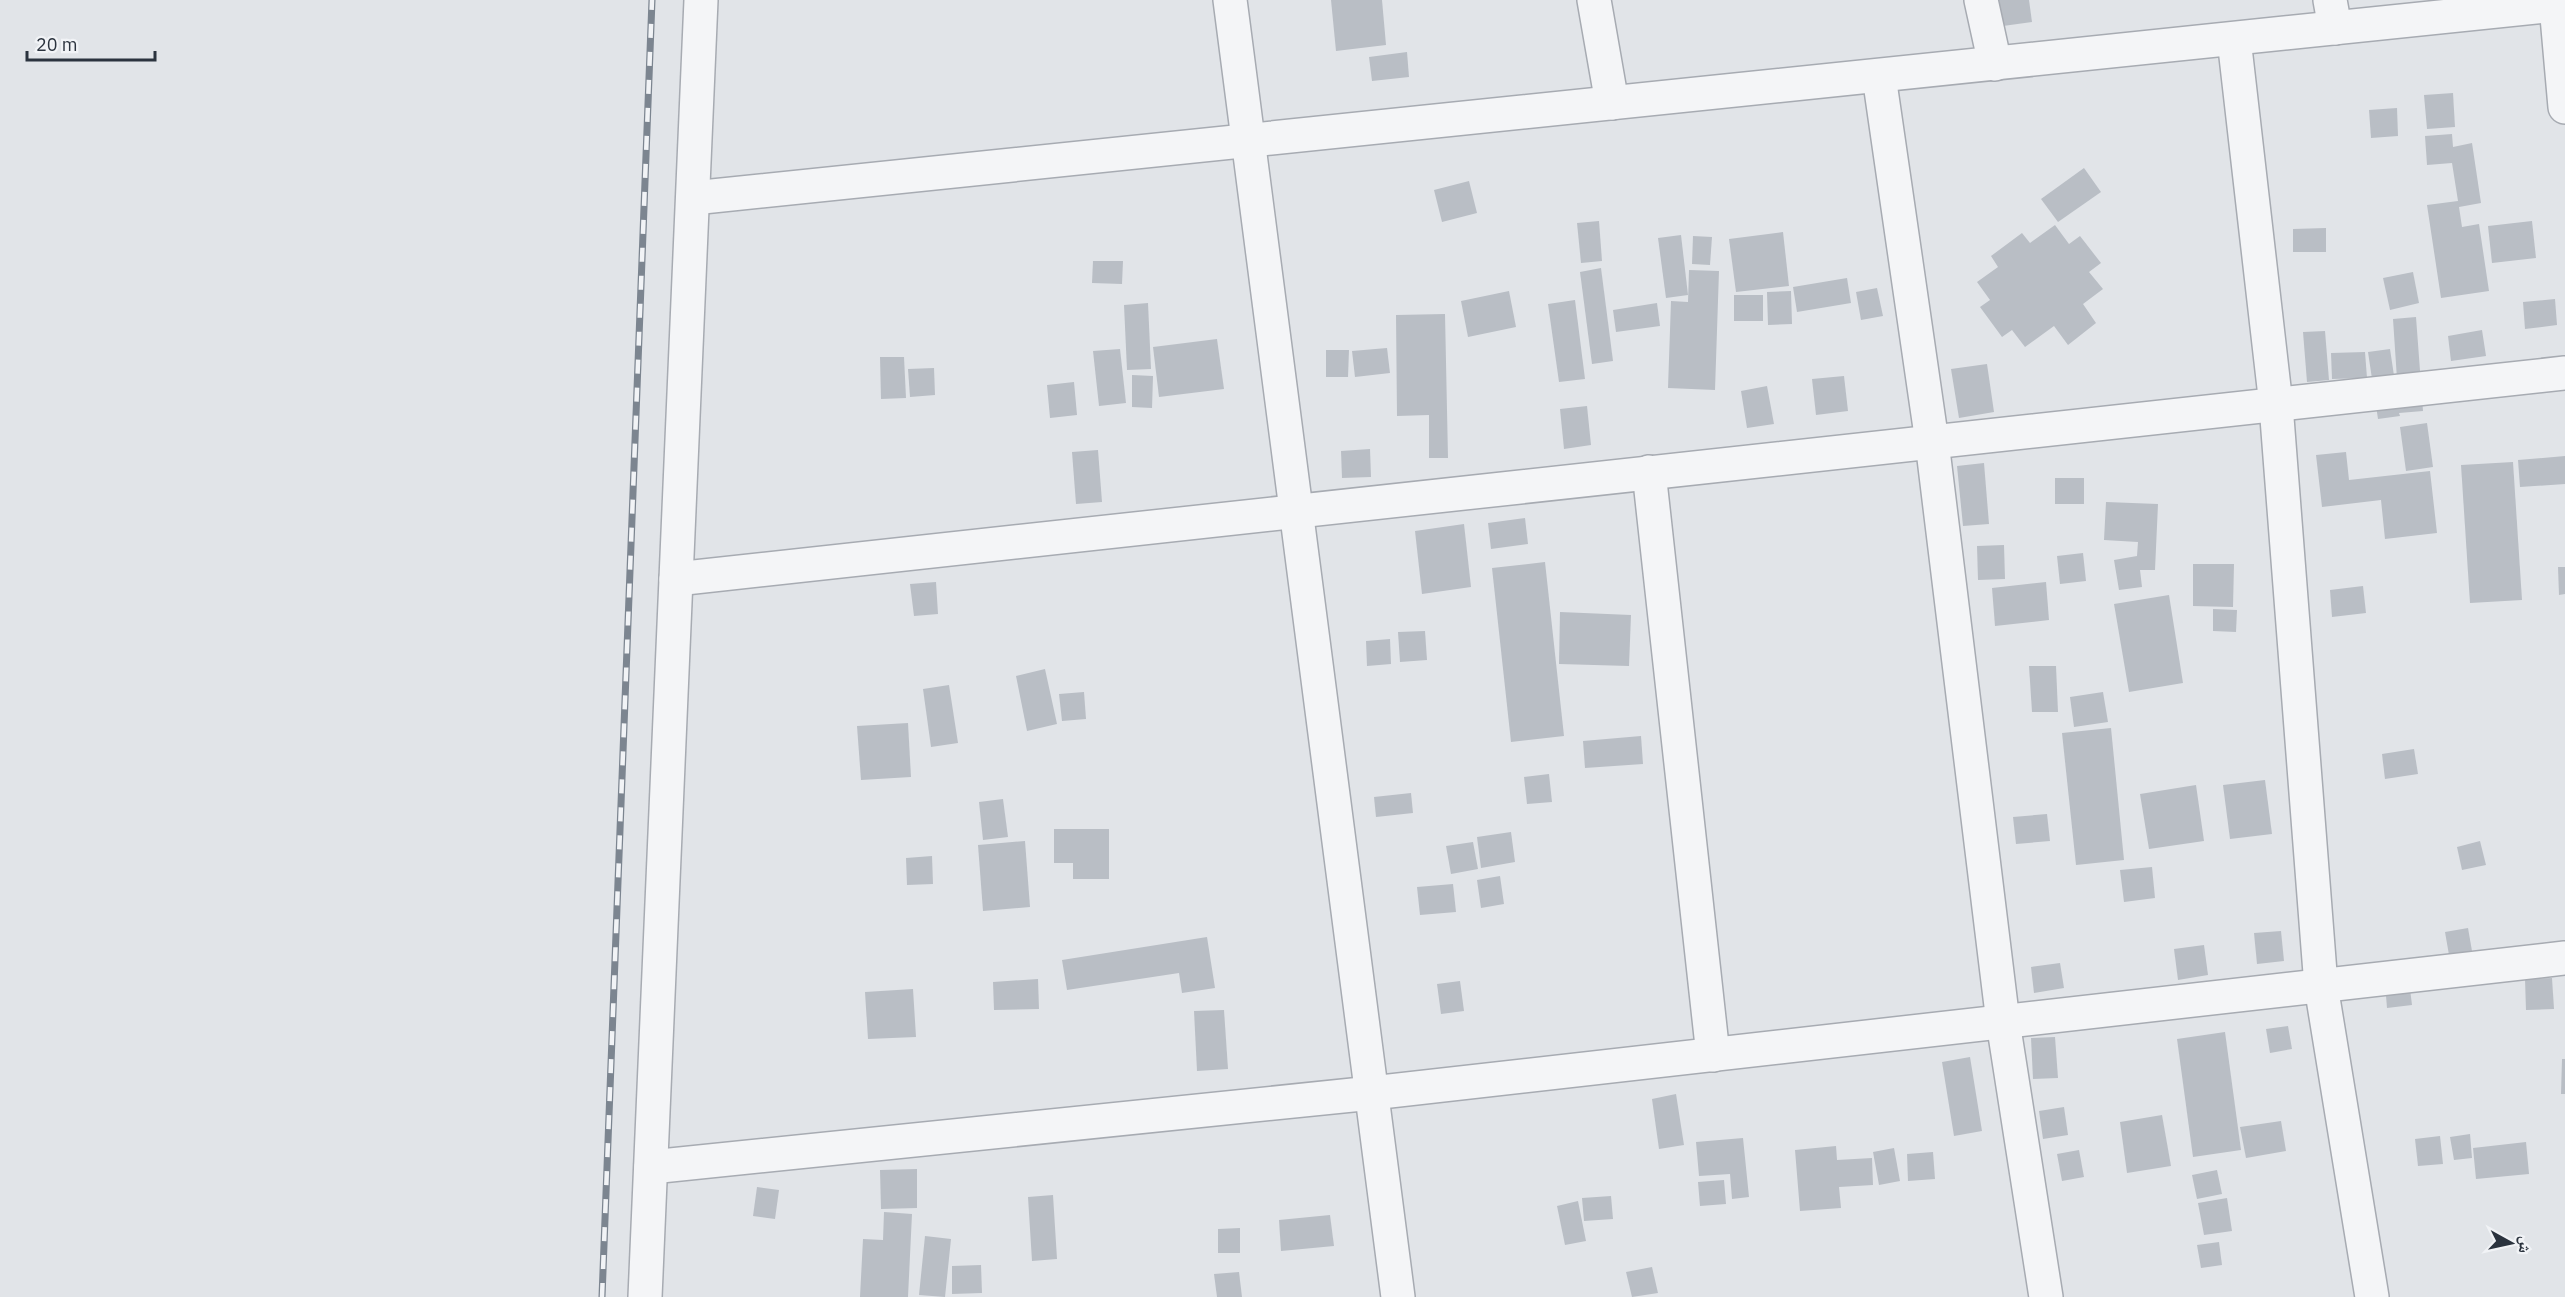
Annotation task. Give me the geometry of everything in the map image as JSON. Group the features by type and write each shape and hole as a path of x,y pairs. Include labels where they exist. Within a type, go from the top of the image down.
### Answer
{"street":[{"path":"645,1297 701,0"},
{"path":"1230,0 1398,1297"},
{"path":"1594,0 1612,103"},
{"path":"1981,0 1995,64"},
{"path":"693,198 2234,39 2332,14 2560,4 2565,107"},
{"path":"2234,39 2276,405 2321,986 2372,1297"},
{"path":"1879,76 1932,442 2003,1022 2046,1297"},
{"path":"676,579 2565,373"},
{"path":"1649,472 1713,1055"},
{"path":"651,1167 1372,1093 2565,958"}],"building":[{"path":"1331,0 1382,0 1386,45 1336,51"},
{"path":"1999,0 2029,0 2032,22 2003,26"},
{"path":"1407,52 1409,77 1372,81 1369,57"},
{"path":"2453,93 2455,127 2427,129 2424,95"},
{"path":"2397,108 2398,136 2371,138 2369,110"},
{"path":"2452,134 2453,147 2472,143 2481,203 2459,207 2462,227 2479,224 2489,291 2441,298 2427,205 2458,201 2452,163 2427,165 2425,136"},
{"path":"2084,168 2101,192 2058,222 2041,199"},
{"path":"1469,181 1477,213 1442,222 1434,190"},
{"path":"1599,221 1602,261 1581,263 1577,223"},
{"path":"2532,221 2536,258 2492,263 2488,226"},
{"path":"2055,225 2069,244 2080,236 2101,263 2089,272 2103,289 2083,304 2096,323 2068,345 2054,326 2025,347 2012,330 2002,337 1980,307 1990,300 1977,282 1998,267 1991,256 2022,233 2030,243"},
{"path":"2326,228 2326,252 2293,252 2293,229"},
{"path":"1783,232 1789,286 1736,292 1729,239"},
{"path":"1681,235 1688,295 1666,298 1658,238"},
{"path":"1693,236 1712,237 1710,265 1692,264"},
{"path":"1093,261 1123,261 1122,284 1092,283"},
{"path":"1601,268 1613,361 1592,364 1580,272"},
{"path":"1689,270 1719,271 1715,390 1668,388 1671,301 1688,302"},
{"path":"2413,272 2419,303 2390,310 2383,278"},
{"path":"1847,278 1851,303 1797,312 1793,287"},
{"path":"1877,288 1883,316 1861,320 1856,292"},
{"path":"1509,291 1516,327 1468,337 1461,301"},
{"path":"1791,291 1792,324 1768,325 1767,292"},
{"path":"1734,295 1763,295 1763,321 1734,321"},
{"path":"2555,299 2557,325 2525,329 2523,302"},
{"path":"1575,300 1585,379 1559,382 1548,304"},
{"path":"1148,303 1151,369 1127,370 1124,305"},
{"path":"1657,303 1660,326 1616,332 1613,310"},
{"path":"1445,314 1448,458 1429,458 1429,415 1397,416 1396,315"},
{"path":"2416,317 2423,411 2399,413 2400,416 2378,419 2368,352 2390,349 2399,409 2393,319"},
{"path":"2482,330 2486,356 2451,361 2448,336"},
{"path":"2325,331 2329,380 2307,382 2303,332"},
{"path":"1217,339 1224,389 1159,397 1153,347"},
{"path":"1387,348 1390,373 1355,377 1352,351"},
{"path":"1120,349 1126,403 1099,406 1093,351"},
{"path":"1326,350 1349,350 1348,377 1326,377"},
{"path":"2365,352 2367,378 2332,379 2331,353"},
{"path":"880,357 904,357 906,398 881,399"},
{"path":"1987,364 1994,412 1959,418 1951,369"},
{"path":"934,368 935,395 910,397 908,369"},
{"path":"1132,375 1153,376 1152,408 1132,407"},
{"path":"1844,376 1848,411 1816,415 1812,379"},
{"path":"1074,382 1077,415 1050,418 1047,385"},
{"path":"1767,386 1774,424 1747,428 1741,391"},
{"path":"1587,406 1591,445 1564,449 1560,409"},
{"path":"2427,423 2433,467 2406,471 2400,427"},
{"path":"1370,449 1371,477 1342,478 1341,451"},
{"path":"1098,450 1102,502 1076,504 1072,452"},
{"path":"2346,452 2349,480 2430,471 2437,533 2385,539 2381,500 2322,507 2316,455"},
{"path":"2565,456 2565,484 2520,487 2518,460"},
{"path":"2513,462 2522,600 2470,603 2461,465"},
{"path":"1984,463 1989,524 1963,526 1957,466"},
{"path":"2055,478 2084,478 2084,504 2055,504"},
{"path":"2106,502 2158,504 2155,570 2140,570 2142,587 2119,590 2114,560 2137,556 2138,542 2104,540"},
{"path":"1525,518 1528,544 1491,549 1488,523"},
{"path":"1464,524 1471,587 1422,594 1415,531"},
{"path":"2004,545 2005,579 1978,580 1977,546"},
{"path":"2083,553 2086,581 2060,584 2057,556"},
{"path":"1545,562 1564,736 1511,742 1492,568"},
{"path":"2193,564 2234,564 2233,607 2193,606"},
{"path":"2558,567 2565,567 2565,594 2559,595"},
{"path":"936,582 938,614 914,616 910,584"},
{"path":"2046,582 2049,620 1995,626 1992,588"},
{"path":"2363,586 2366,613 2332,617 2330,590"},
{"path":"2169,595 2183,683 2129,692 2114,604"},
{"path":"2213,609 2237,610 2236,632 2213,631"},
{"path":"1560,612 1631,615 1629,666 1559,664"},
{"path":"1425,631 1427,660 1400,662 1398,632"},
{"path":"1390,639 1391,664 1367,666 1366,641"},
{"path":"2029,666 2056,666 2058,712 2032,712"},
{"path":"1045,669 1057,724 1027,731 1016,676"},
{"path":"949,685 958,743 931,747 923,689"},
{"path":"1084,692 1086,719 1062,721 1059,694"},
{"path":"2103,692 2108,722 2074,727 2070,697"},
{"path":"908,723 911,777 861,780 857,726"},
{"path":"2111,728 2124,860 2076,865 2062,733"},
{"path":"1641,736 1643,764 1585,768 1583,741"},
{"path":"2414,749 2418,774 2385,779 2382,754"},
{"path":"1549,774 1552,802 1527,804 1524,777"},
{"path":"2265,780 2272,834 2230,839 2223,785"},
{"path":"2196,785 2204,841 2149,849 2140,794"},
{"path":"1411,793 1413,813 1376,817 1374,797"},
{"path":"1003,799 1008,837 983,840 979,802"},
{"path":"2047,814 2050,841 2016,844 2013,817"},
{"path":"1054,829 1109,829 1109,879 1073,879 1073,863 1054,863"},
{"path":"1511,832 1515,862 1481,868 1477,837"},
{"path":"1025,841 1030,907 983,911 978,845"},
{"path":"2480,841 2486,865 2462,870 2457,847"},
{"path":"1473,842 1478,869 1451,874 1446,846"},
{"path":"932,856 933,884 907,885 906,858"},
{"path":"2152,867 2155,898 2124,902 2120,870"},
{"path":"1500,876 1504,904 1481,908 1477,880"},
{"path":"1453,884 1456,912 1420,915 1417,887"},
{"path":"2468,928 2472,951 2449,955 2445,932"},
{"path":"2281,931 2284,961 2257,964 2254,933"},
{"path":"1207,937 1215,988 1182,993 1179,973 1067,990 1062,960"},
{"path":"2204,945 2208,975 2178,980 2174,949"},
{"path":"2060,963 2064,988 2034,993 2031,967"},
{"path":"2552,978 2554,1009 2526,1010 2525,979"},
{"path":"1038,979 1039,1009 994,1010 993,982"},
{"path":"1460,981 1464,1011 1441,1014 1437,984"},
{"path":"2409,981 2412,1005 2387,1008 2385,983"},
{"path":"913,989 916,1037 868,1039 865,992"},
{"path":"1224,1010 1228,1069 1197,1071 1194,1011"},
{"path":"2288,1026 2292,1049 2270,1053 2266,1029"},
{"path":"2225,1032 2241,1150 2193,1157 2177,1039"},
{"path":"2055,1037 2058,1078 2033,1079 2031,1038"},
{"path":"1970,1057 1982,1131 1954,1136 1942,1062"},
{"path":"2562,1059 2565,1059 2565,1094 2561,1094"},
{"path":"1676,1094 1684,1145 1659,1149 1652,1099"},
{"path":"2064,1107 2068,1135 2043,1139 2039,1111"},
{"path":"2162,1115 2171,1166 2127,1173 2120,1122"},
{"path":"2281,1121 2286,1151 2246,1158 2240,1127"},
{"path":"2470,1134 2472,1158 2454,1160 2450,1137"},
{"path":"2440,1136 2443,1164 2418,1166 2415,1139"},
{"path":"1743,1138 1749,1197 1732,1199 1730,1174 1699,1176 1696,1142"},
{"path":"2526,1142 2529,1174 2476,1179 2473,1148"},
{"path":"1836,1146 1837,1160 1872,1158 1873,1185 1839,1187 1841,1208 1800,1211 1795,1150"},
{"path":"1894,1148 1900,1181 1879,1185 1873,1152"},
{"path":"2079,1150 2084,1177 2062,1181 2057,1154"},
{"path":"1933,1152 1935,1179 1908,1181 1907,1154"},
{"path":"917,1169 917,1208 881,1209 880,1170"},
{"path":"2217,1170 2222,1194 2197,1199 2192,1175"},
{"path":"1724,1180 1726,1204 1700,1206 1698,1182"},
{"path":"757,1187 779,1190 775,1219 753,1216"},
{"path":"1053,1195 1057,1259 1032,1261 1028,1197"},
{"path":"1611,1196 1613,1219 1584,1221 1582,1198"},
{"path":"2227,1198 2232,1231 2204,1235 2198,1203"},
{"path":"1578,1201 1586,1241 1565,1245 1557,1206"},
{"path":"884,1212 912,1214 908,1297 860,1297 863,1239 883,1240"},
{"path":"1330,1215 1334,1246 1281,1251 1279,1220"},
{"path":"1240,1228 1240,1253 1218,1253 1218,1229"},
{"path":"925,1236 951,1239 945,1297 919,1295"},
{"path":"2219,1242 2222,1265 2201,1268 2197,1245"},
{"path":"981,1265 982,1293 952,1294 952,1266"},
{"path":"1652,1267 1658,1293 1632,1297 1626,1272"},
{"path":"1239,1272 1242,1297 1217,1297 1214,1274"}],"railway":[{"path":"602,1297 652,0"}]}
